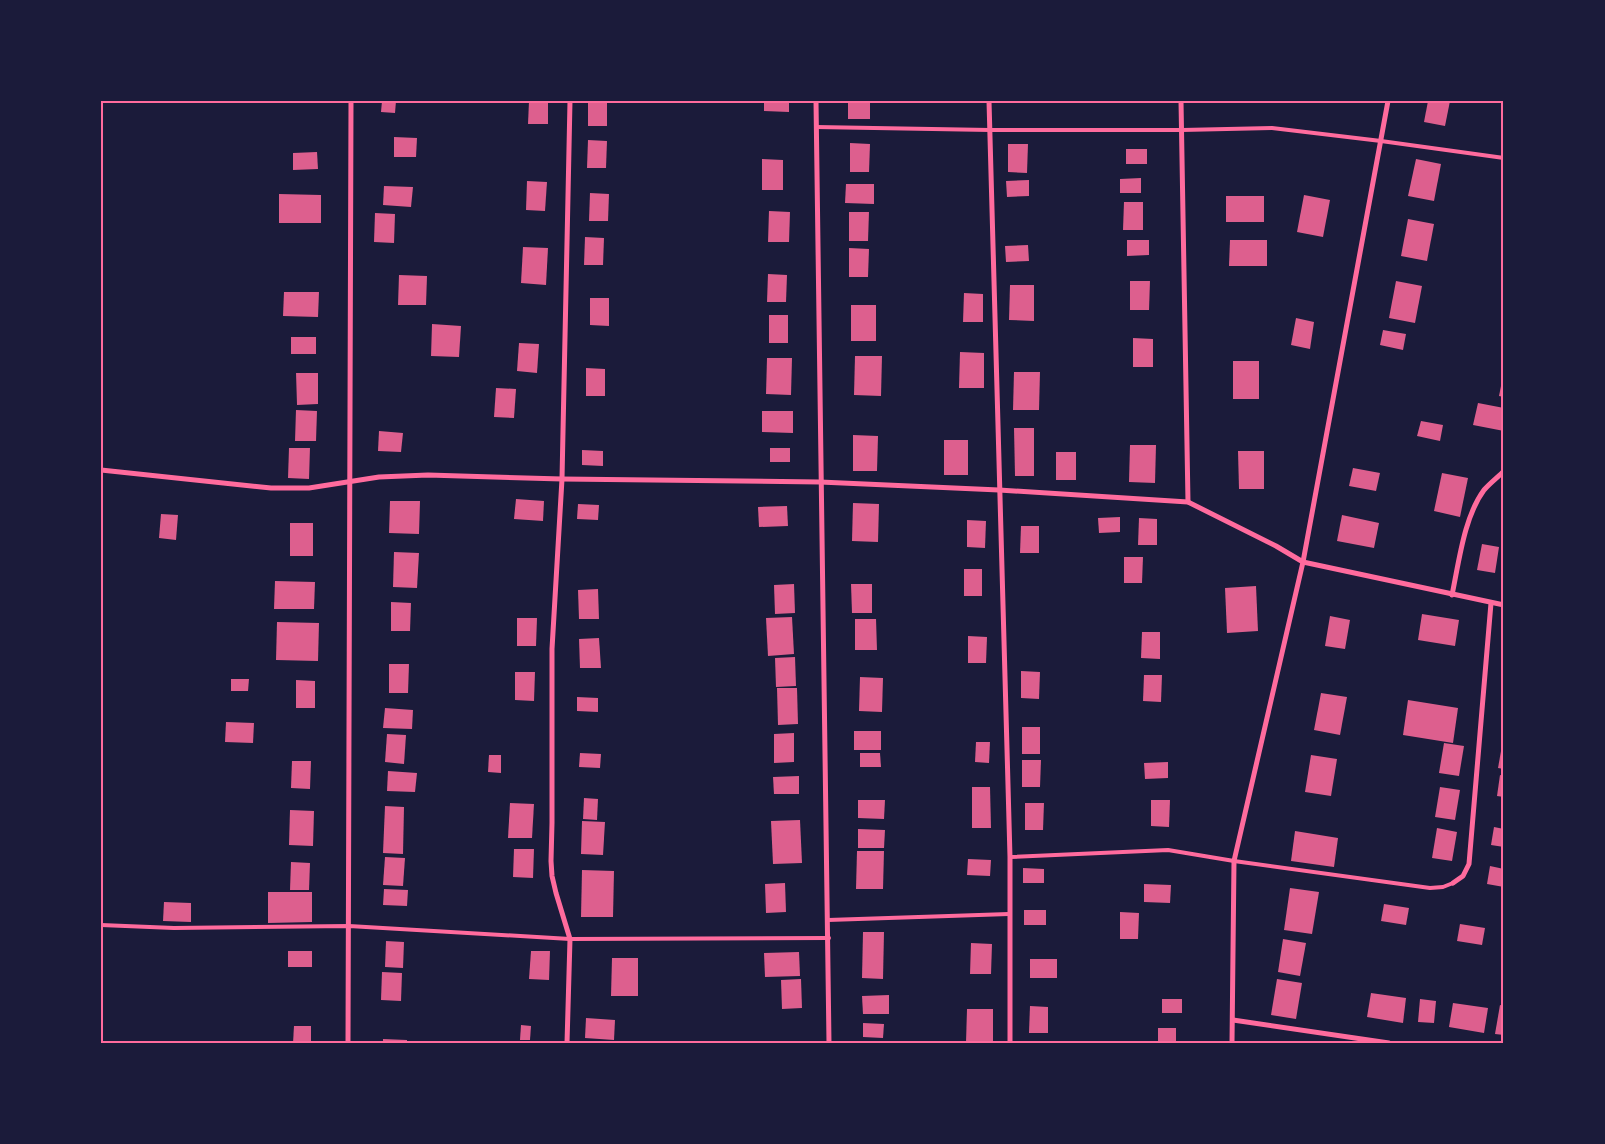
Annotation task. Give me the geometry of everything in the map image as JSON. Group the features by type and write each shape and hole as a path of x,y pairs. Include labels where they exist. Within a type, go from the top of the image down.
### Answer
{"street":[{"path":"348,1043 351,101"},
{"path":"567,1043 570,939 554,885 551,861 552,649 562,479 570,101"},
{"path":"816,101 829,1043"},
{"path":"989,101 1010,857 1010,1043"},
{"path":"1181,101 1188,502"},
{"path":"1232,1043 1234,861 1303,562 1388,101"},
{"path":"101,470 271,488 309,488 380,477 428,475 562,479 820,482 999,490 1188,502 1276,546 1303,562 1504,606"},
{"path":"1452,595 1468,524 1485,488 1504,470"},
{"path":"1453,883 1463,876 1469,864 1491,603"},
{"path":"1233,1020 1389,1043"}],"lane":[{"path":"816,127 990,130 1272,128 1504,158"},
{"path":"1010,857 1168,850 1430,888 1443,887 1453,883"},
{"path":"828,920 1009,914"},
{"path":"101,925 174,928 349,926 570,939 828,938"}],"building":[{"path":"382,101 396,101 395,113 381,112"},
{"path":"529,101 548,101 548,124 528,124"},
{"path":"588,101 607,101 607,126 588,126"},
{"path":"764,101 789,101 789,112 764,111"},
{"path":"848,101 870,101 870,119 848,119"},
{"path":"1005,101 1028,101 1028,103 1005,103"},
{"path":"1428,101 1450,101 1445,126 1424,122"},
{"path":"394,137 417,138 416,157 394,157"},
{"path":"588,140 607,141 606,168 587,168"},
{"path":"850,143 870,144 869,172 850,172"},
{"path":"1008,144 1028,144 1027,173 1008,172"},
{"path":"1126,149 1147,149 1147,164 1126,164"},
{"path":"317,152 318,169 293,170 293,153"},
{"path":"762,159 783,160 783,190 762,190"},
{"path":"1416,159 1441,164 1434,201 1408,196"},
{"path":"1141,178 1141,193 1120,193 1120,179"},
{"path":"1029,180 1029,196 1007,197 1006,181"},
{"path":"527,181 547,182 545,211 526,210"},
{"path":"846,184 874,184 874,204 845,203"},
{"path":"384,186 413,187 411,207 383,205"},
{"path":"590,193 609,194 608,221 589,221"},
{"path":"279,194 321,195 321,223 279,223"},
{"path":"1304,195 1330,200 1323,237 1297,232"},
{"path":"1226,196 1264,196 1264,222 1226,222"},
{"path":"1124,202 1143,202 1143,230 1123,230"},
{"path":"769,211 790,212 789,242 768,242"},
{"path":"849,212 869,212 868,241 849,241"},
{"path":"375,213 395,214 394,243 374,242"},
{"path":"1408,219 1434,224 1427,261 1401,256"},
{"path":"585,237 604,238 603,265 584,265"},
{"path":"1127,240 1149,240 1149,255 1127,256"},
{"path":"1230,240 1267,240 1267,266 1229,266"},
{"path":"1028,245 1029,261 1006,262 1005,246"},
{"path":"523,247 548,248 546,285 521,283"},
{"path":"849,248 869,249 868,277 849,277"},
{"path":"768,274 787,275 786,302 767,302"},
{"path":"399,275 427,276 426,305 398,305"},
{"path":"1130,281 1150,281 1149,310 1130,310"},
{"path":"1396,281 1422,286 1415,323 1389,318"},
{"path":"1010,285 1034,285 1034,321 1009,320"},
{"path":"284,292 319,292 318,317 283,316"},
{"path":"964,293 983,294 983,322 963,322"},
{"path":"590,298 609,298 609,326 590,325"},
{"path":"851,305 876,305 876,341 851,341"},
{"path":"769,315 788,315 788,343 769,343"},
{"path":"1296,318 1314,322 1310,349 1291,345"},
{"path":"432,324 461,326 459,357 431,356"},
{"path":"1383,330 1406,334 1403,350 1380,345"},
{"path":"291,337 316,337 316,354 291,354"},
{"path":"1133,338 1153,339 1153,367 1133,367"},
{"path":"519,343 539,344 537,373 517,371"},
{"path":"960,352 984,353 984,388 959,388"},
{"path":"855,356 882,356 881,396 854,395"},
{"path":"767,358 792,358 791,395 766,394"},
{"path":"1233,361 1259,361 1259,399 1233,399"},
{"path":"586,368 605,369 605,396 586,396"},
{"path":"1014,372 1040,372 1039,410 1013,410"},
{"path":"296,373 318,373 318,404 297,405"},
{"path":"1504,376 1504,397 1499,396"},
{"path":"496,388 516,389 514,418 494,417"},
{"path":"1478,403 1504,408 1504,431 1473,425"},
{"path":"296,410 317,411 316,441 295,441"},
{"path":"762,411 793,411 793,433 762,432"},
{"path":"1421,421 1443,425 1440,441 1417,436"},
{"path":"1014,428 1034,428 1034,476 1015,476"},
{"path":"379,431 403,433 401,452 378,451"},
{"path":"853,435 878,436 877,471 853,471"},
{"path":"944,440 968,440 968,475 944,475"},
{"path":"1130,445 1156,445 1155,483 1129,482"},
{"path":"289,448 310,448 309,479 288,478"},
{"path":"770,448 790,448 790,462 770,462"},
{"path":"582,450 603,451 603,466 582,465"},
{"path":"1238,451 1264,451 1264,489 1239,489"},
{"path":"1056,452 1076,452 1076,480 1056,480"},
{"path":"1353,468 1380,473 1376,491 1349,486"},
{"path":"1442,473 1468,478 1460,517 1434,511"},
{"path":"516,499 544,501 543,521 514,519"},
{"path":"390,501 420,501 419,534 389,533"},
{"path":"853,503 879,504 878,542 852,541"},
{"path":"578,504 599,505 598,520 577,519"},
{"path":"787,506 788,526 759,527 758,507"},
{"path":"161,514 178,515 176,540 159,538"},
{"path":"1342,515 1379,523 1374,548 1337,541"},
{"path":"1120,517 1120,532 1099,533 1098,518"},
{"path":"1139,518 1157,519 1157,545 1138,545"},
{"path":"967,520 986,521 985,548 967,547"},
{"path":"290,523 313,523 313,556 290,556"},
{"path":"1021,526 1039,526 1039,553 1020,553"},
{"path":"1482,544 1499,547 1495,573 1477,570"},
{"path":"394,552 419,553 417,588 393,587"},
{"path":"1124,557 1143,557 1142,583 1124,583"},
{"path":"964,569 982,569 982,596 964,596"},
{"path":"275,581 315,582 314,609 274,609"},
{"path":"794,584 795,613 775,614 774,585"},
{"path":"851,584 872,584 872,613 852,613"},
{"path":"1256,586 1258,631 1227,633 1225,588"},
{"path":"598,589 599,619 579,619 578,590"},
{"path":"391,602 411,603 410,631 391,631"},
{"path":"1422,614 1459,620 1455,646 1418,640"},
{"path":"1330,616 1350,620 1345,649 1325,646"},
{"path":"792,617 794,654 768,656 766,618"},
{"path":"517,618 537,618 536,646 517,646"},
{"path":"855,619 876,619 877,650 855,650"},
{"path":"277,622 319,623 318,661 276,660"},
{"path":"1142,632 1160,632 1160,659 1141,658"},
{"path":"968,636 987,637 986,663 968,663"},
{"path":"599,638 601,668 580,668 579,639"},
{"path":"795,657 796,686 776,687 775,658"},
{"path":"389,664 409,664 408,693 389,693"},
{"path":"1021,671 1040,672 1039,699 1021,698"},
{"path":"515,672 535,672 534,701 515,700"},
{"path":"1144,675 1162,675 1161,702 1143,701"},
{"path":"860,677 883,678 882,712 859,711"},
{"path":"231,679 249,679 248,691 231,691"},
{"path":"296,680 315,681 315,708 296,708"},
{"path":"777,688 797,688 798,724 778,725"},
{"path":"1321,693 1347,697 1340,735 1314,730"},
{"path":"577,697 598,698 598,712 577,711"},
{"path":"1408,700 1458,708 1453,743 1403,735"},
{"path":"385,708 413,710 412,729 383,728"},
{"path":"226,722 254,723 253,743 225,742"},
{"path":"1022,727 1040,727 1040,754 1022,754"},
{"path":"854,731 881,731 881,750 854,750"},
{"path":"794,733 794,762 774,763 774,734"},
{"path":"387,734 406,735 404,764 385,762"},
{"path":"1504,740 1504,769 1498,768"},
{"path":"976,742 990,742 989,763 975,762"},
{"path":"1444,743 1464,746 1459,776 1439,773"},
{"path":"580,753 601,754 600,768 579,767"},
{"path":"860,753 880,753 881,767 860,767"},
{"path":"489,755 501,755 501,773 488,772"},
{"path":"1311,755 1337,759 1331,796 1305,792"},
{"path":"1022,760 1041,760 1040,787 1022,787"},
{"path":"292,761 311,761 310,789 291,788"},
{"path":"1168,762 1168,778 1145,779 1144,763"},
{"path":"388,771 417,773 415,792 387,791"},
{"path":"1500,775 1504,776 1504,797 1497,796"},
{"path":"799,776 799,794 774,794 773,777"},
{"path":"972,787 990,787 991,828 972,828"},
{"path":"1440,787 1460,790 1455,820 1435,817"},
{"path":"584,798 598,799 597,820 583,819"},
{"path":"858,800 885,800 884,819 858,818"},
{"path":"1151,800 1170,800 1169,827 1151,826"},
{"path":"510,803 534,804 532,838 508,838"},
{"path":"1025,803 1044,803 1043,830 1025,830"},
{"path":"385,806 404,807 403,854 383,853"},
{"path":"290,810 314,811 313,846 289,845"},
{"path":"800,820 802,863 773,864 771,821"},
{"path":"582,821 605,822 603,855 581,854"},
{"path":"1494,827 1504,829 1504,847 1491,845"},
{"path":"1437,828 1457,832 1452,861 1432,858"},
{"path":"858,829 885,830 884,848 858,848"},
{"path":"1295,831 1338,838 1334,867 1291,861"},
{"path":"514,849 534,849 533,878 513,877"},
{"path":"857,851 884,851 883,889 856,889"},
{"path":"385,857 405,858 403,886 383,885"},
{"path":"968,859 991,860 990,876 967,875"},
{"path":"291,862 310,863 309,890 290,890"},
{"path":"1490,866 1504,869 1504,887 1487,884"},
{"path":"1023,868 1044,869 1044,883 1023,883"},
{"path":"582,870 614,871 613,917 581,917"},
{"path":"785,883 786,912 766,913 765,884"},
{"path":"1144,884 1171,885 1170,903 1144,902"},
{"path":"1290,888 1319,892 1312,934 1284,930"},
{"path":"384,889 408,890 407,906 383,905"},
{"path":"268,892 312,892 312,922 268,923"},
{"path":"164,902 191,903 191,922 163,921"},
{"path":"1384,904 1409,908 1406,925 1381,921"},
{"path":"1024,910 1046,910 1046,925 1024,925"},
{"path":"1120,912 1139,913 1138,939 1120,939"},
{"path":"1460,924 1485,928 1482,945 1457,941"},
{"path":"863,932 884,932 883,979 862,978"},
{"path":"1283,939 1306,943 1300,976 1278,972"},
{"path":"386,941 404,942 403,968 385,967"},
{"path":"971,943 992,944 991,974 970,974"},
{"path":"288,951 312,951 312,967 288,967"},
{"path":"531,951 550,951 549,980 529,979"},
{"path":"799,952 800,976 765,977 764,953"},
{"path":"612,958 638,958 638,996 611,996"},
{"path":"1030,959 1057,959 1057,978 1030,978"},
{"path":"382,972 402,973 401,1001 381,1000"},
{"path":"801,979 802,1008 782,1009 781,980"},
{"path":"1277,979 1302,983 1296,1019 1271,1015"},
{"path":"1371,993 1406,998 1403,1023 1367,1017"},
{"path":"889,995 889,1014 863,1014 862,996"},
{"path":"1162,999 1182,999 1182,1013 1162,1013"},
{"path":"1420,999 1436,1001 1434,1023 1418,1022"},
{"path":"1453,1003 1488,1008 1484,1033 1449,1027"},
{"path":"1500,1005 1504,1006 1504,1035 1495,1034"},
{"path":"1030,1006 1048,1007 1048,1033 1029,1033"},
{"path":"967,1009 993,1009 993,1043 966,1043"},
{"path":"586,1018 615,1020 614,1040 585,1038"},
{"path":"863,1023 884,1024 883,1038 863,1037"},
{"path":"521,1025 531,1026 530,1040 520,1040"},
{"path":"294,1026 311,1026 311,1043 293,1043"},
{"path":"1158,1028 1176,1028 1176,1043 1158,1043"},
{"path":"383,1039 407,1040 407,1043 383,1043"}]}
